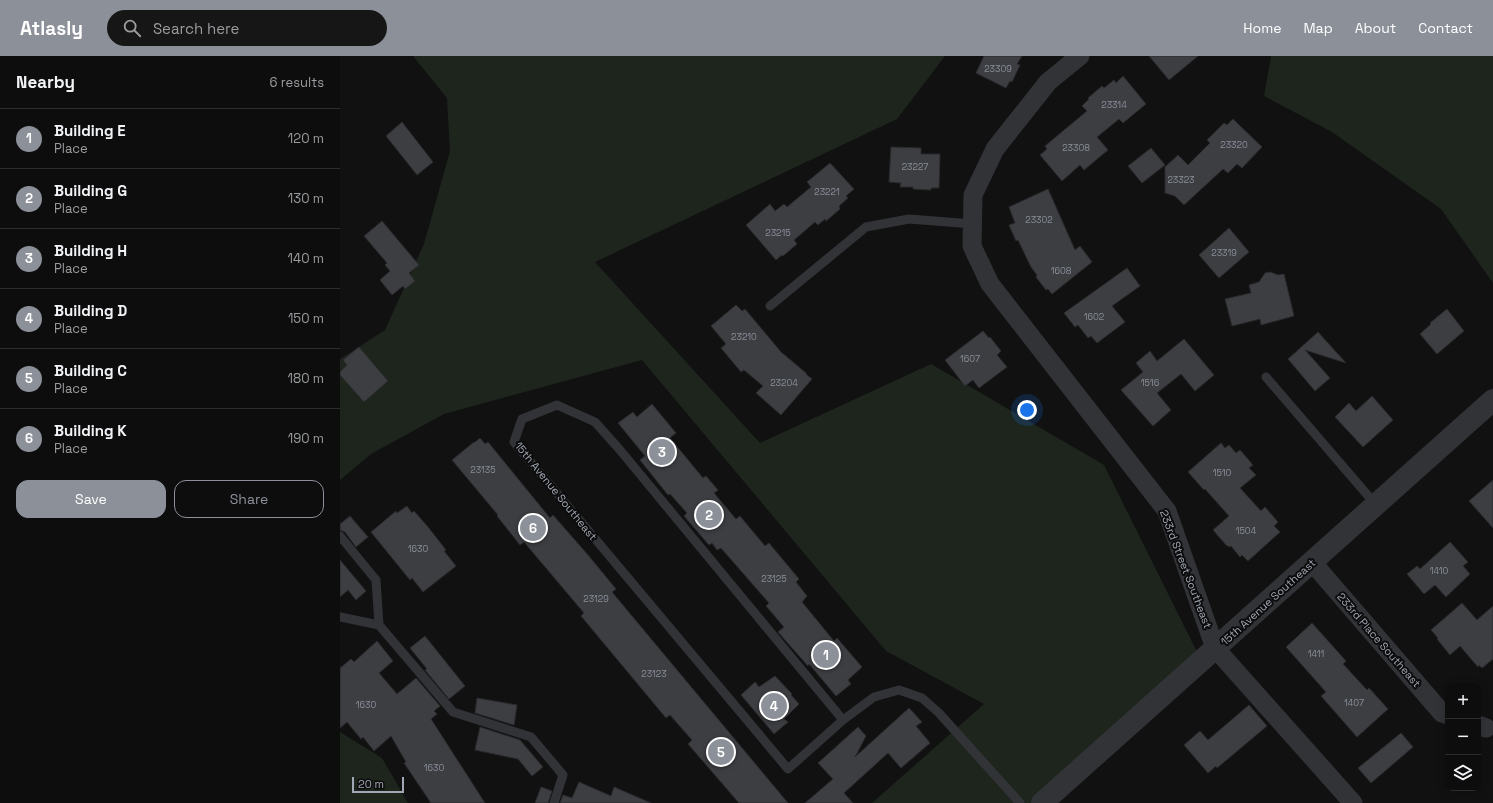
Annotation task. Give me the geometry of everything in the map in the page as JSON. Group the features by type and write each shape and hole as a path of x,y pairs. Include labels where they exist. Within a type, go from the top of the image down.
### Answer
{"street":[{"name":"233rd Street Southeast","path":"1080,56 1048,82 995,149 973,195 972,246 990,284 1167,511 1215,648 1353,803"},
{"name":"15th Avenue Southeast","path":"1042,803 1493,400"},
{"name":"233rd Place Southeast","path":"1312,562 1442,713 1445,714"}],"lane":[{"path":"770,306 866,227 909,219 973,224"},
{"path":"1266,377 1376,505"},
{"name":"15th Avenue Southeast","path":"843,720 620,450 595,422 558,405 522,418 514,442 788,769 843,720 874,697 899,690 922,698 944,718 1020,803"},
{"path":"340,536 376,580 379,624 452,712 531,737 563,775 554,803"},
{"path":"340,617 379,624"}],"shaded area":[{"path":"413,56 945,56 897,119 595,262 760,443 931,364 1104,465 1200,658 1040,803 872,803 984,704 886,651 642,360 444,414 371,454 340,480 340,359 385,330 424,244 450,151 447,98"},
{"path":"1271,56 1493,56 1493,283 1441,209 1332,132 1264,96"},
{"path":"340,732 382,758 408,803 340,803"}],"building":[{"path":"984,56 1022,56 1017,64 1020,65 1012,82 1010,81 1006,88 976,73"},
{"path":"1149,56 1198,56 1169,80"},
{"path":"1123,76 1146,104 1123,123 1119,119 1097,137 1108,150 1084,170 1080,165 1062,181 1040,155 1047,149 1045,146 1087,111 1082,106 1089,99 1088,98 1102,86 1104,88 1114,80 1116,83"},
{"path":"1233,119 1262,147 1242,168 1237,164 1228,173 1223,169 1184,205 1175,196 1165,193 1165,167 1178,155 1188,165 1210,143 1207,140 1224,123 1227,125"},
{"path":"402,122 433,162 417,175 386,136"},
{"path":"891,147 921,148 921,154 940,154 939,188 931,188 931,190 913,189 913,187 900,187 901,183 889,182"},
{"path":"1151,148 1165,165 1142,183 1128,166"},
{"path":"830,163 854,189 846,196 848,198 839,206 840,209 826,221 825,219 818,225 815,222 794,240 797,244 776,260 746,225 770,204 775,211 784,204 787,207 811,187 807,182"},
{"path":"1048,189 1075,250 1080,246 1092,262 1052,294 1048,289 1046,290 1036,277 1037,275 1031,267 1018,240 1016,241 1009,225 1015,223 1009,207"},
{"path":"382,221 419,265 409,273 415,281 405,289 403,286 392,295 380,280 390,271 385,265 387,263 364,236"},
{"path":"1229,228 1249,252 1219,278 1199,255"},
{"path":"1127,268 1140,286 1112,306 1125,322 1097,343 1091,336 1088,338 1078,325 1075,327 1064,313"},
{"path":"1270,272 1278,275 1284,274 1294,316 1261,325 1260,319 1232,326 1225,299 1251,293 1249,285 1259,282 1265,273"},
{"path":"736,305 742,311 745,309 781,352 812,379 781,415 756,393 763,386 744,370 741,372 721,348 726,344 711,326"},
{"path":"1447,309 1464,331 1437,354 1420,334 1431,324 1430,323"},
{"path":"983,331 1001,351 997,355 1007,367 979,388 973,380 965,386 945,360"},
{"path":"1318,332 1346,363 1305,350 1330,378 1315,391 1288,359"},
{"path":"1184,339 1214,375 1195,391 1181,374 1157,393 1171,410 1153,426 1121,390 1143,372 1136,363 1150,351 1157,361"},
{"path":"359,347 388,381 364,402 340,375 340,372 347,365 343,360"},
{"path":"1372,396 1393,420 1363,447 1335,417 1349,403 1356,411"},
{"path":"652,404 676,433 670,438 703,478 706,476 718,490 714,493 736,519 740,516 765,546 769,543 799,579 796,582 807,596 802,602 834,641 837,638 862,667 848,680 851,684 836,696 809,664 808,666 778,632 784,627 766,606 769,603 721,548 717,550 712,543 709,545 684,516 687,513 670,494 668,495 640,460 645,456 618,423 633,412 637,417"},
{"path":"480,438 485,444 488,442 550,518 553,515 588,555 616,589 612,592 788,803 739,803 688,744 692,740 670,715 666,718 581,616 584,613 524,542 520,545 497,516 498,515 452,460"},
{"path":"1221,443 1225,448 1229,445 1236,453 1240,450 1253,465 1249,468 1256,475 1240,488 1261,511 1265,507 1278,522 1274,526 1280,532 1248,561 1242,555 1240,557 1231,546 1227,546 1213,530 1229,516 1188,472"},
{"path":"1493,480 1493,528 1469,501"},
{"path":"407,506 412,513 414,511 428,527 446,550 444,551 456,566 423,592 412,578 410,580 371,532 396,511 397,513"},
{"path":"350,516 368,537 356,547 345,532 340,530 340,524"},
{"path":"1450,542 1468,562 1463,566 1470,574 1446,597 1435,585 1424,594 1407,574 1417,566 1420,569"},
{"path":"340,560 366,591 356,600 348,590 340,597"},
{"path":"1462,603 1477,620 1493,606 1493,659 1482,668 1479,665 1478,667 1460,646 1450,655 1431,630"},
{"path":"1312,623 1346,661 1343,664 1367,690 1369,688 1388,709 1357,737 1321,696 1326,692 1286,647"},
{"path":"425,636 465,686 449,699 425,670 427,669 410,648"},
{"path":"377,641 393,661 379,673 397,694 416,678 440,706 434,711 437,714 431,719 485,803 431,803 404,763 406,762 391,736 374,751 363,737 361,739 347,722 340,728 340,668 351,659 354,662"},
{"path":"775,676 799,704 784,719 788,722 774,734 741,695 755,682 759,687"},
{"path":"477,698 517,705 514,725 475,713"},
{"path":"1249,705 1267,726 1217,768 1216,766 1208,773 1184,745 1200,731 1208,740"},
{"path":"909,708 922,722 916,726 930,743 901,768 888,753 844,793 853,803 805,803 833,779 818,763 858,727 866,736 855,757"},
{"path":"480,727 520,740 543,767 532,776 518,759 475,750"},
{"path":"1401,733 1413,747 1371,783 1358,768"},
{"path":"579,782 611,796 614,787 651,803 560,803 563,795 572,798"},
{"path":"541,787 552,791 548,803 535,803"}],"place":[{"name":"Building H","path":"662,452"},
{"name":"Building G","path":"709,515"},
{"name":"Building K","path":"533,528"},
{"name":"Building E","path":"826,655"},
{"name":"Building D","path":"774,706"},
{"name":"Building C","path":"721,752"}]}
